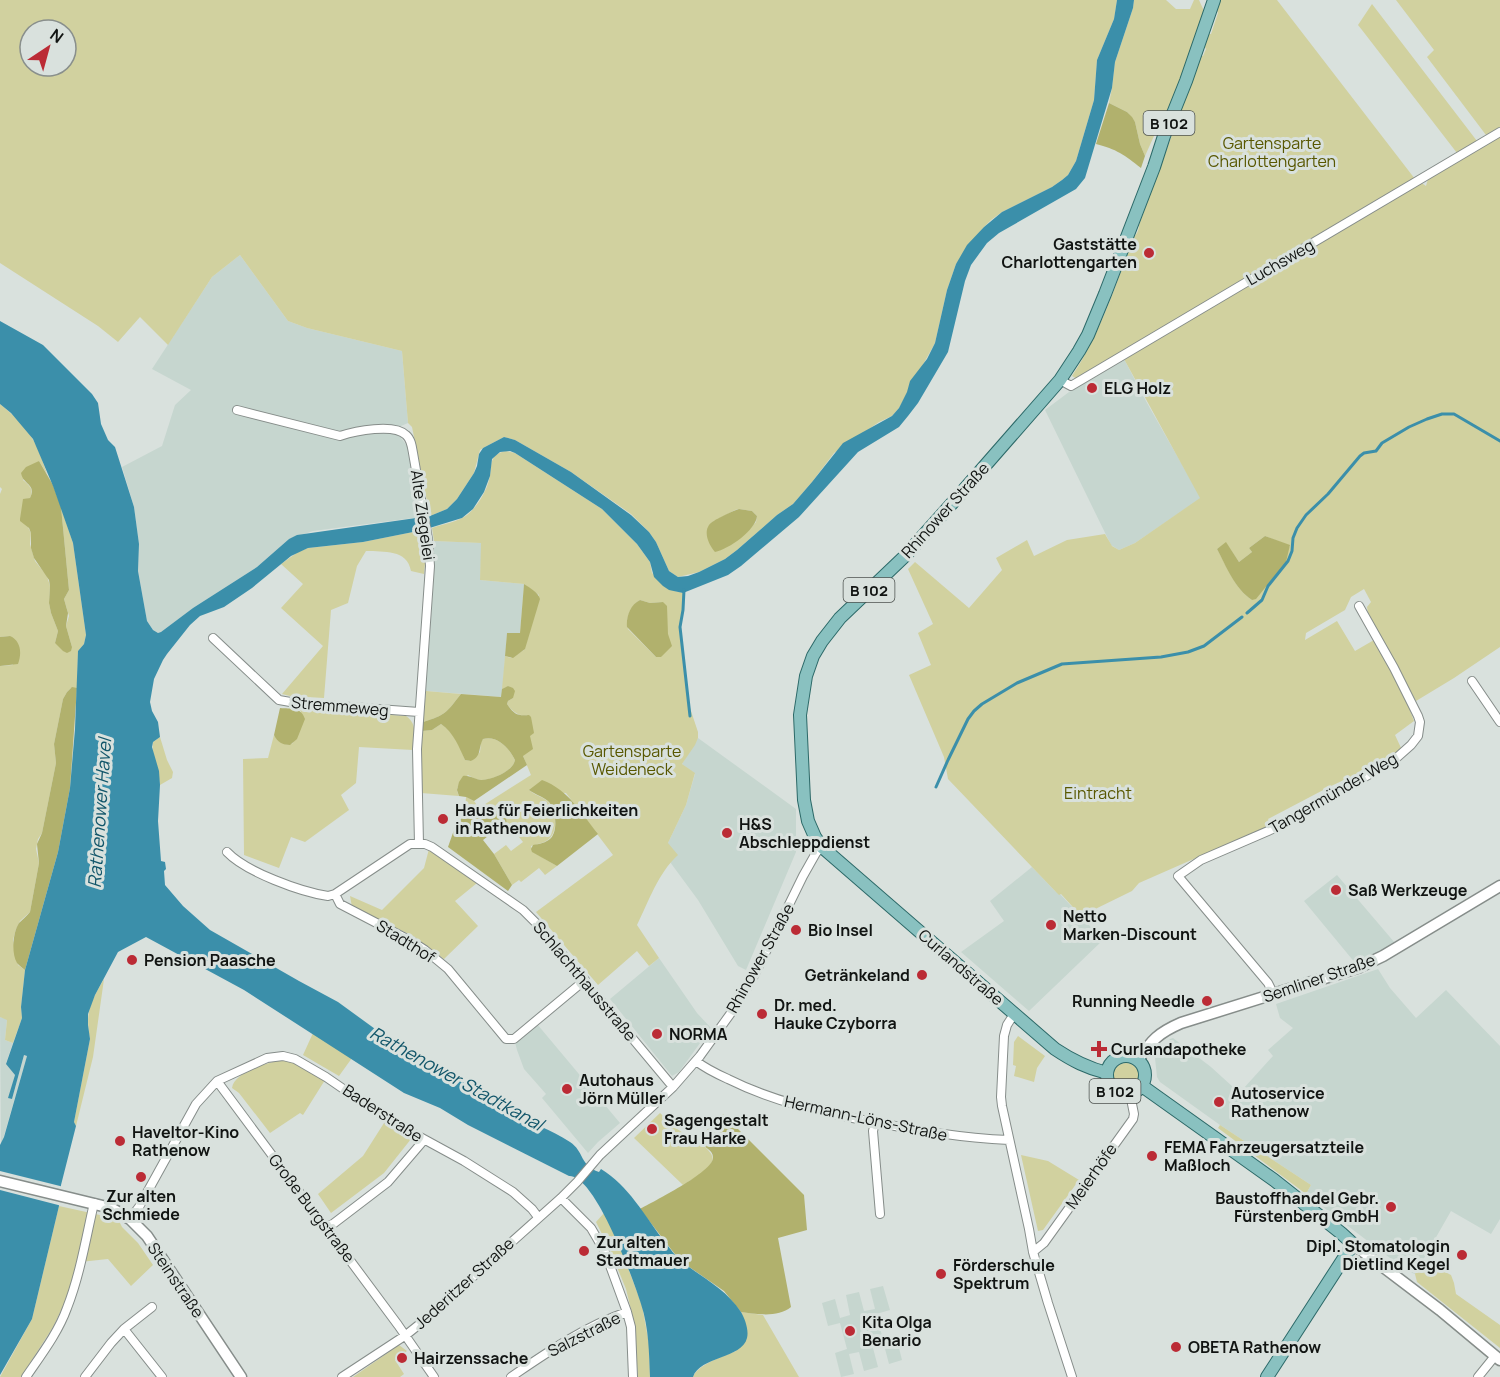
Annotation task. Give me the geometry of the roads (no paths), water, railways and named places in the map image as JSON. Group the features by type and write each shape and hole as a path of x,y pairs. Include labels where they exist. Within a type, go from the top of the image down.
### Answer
{"main road":[{"name":"Rhinower Straße","path":"822,847 808,821 804,800 800,715 806,676 813,656 840,618 905,556 956,500 1060,380 1075,358 1106,294 1214,0"},
{"name":"Curlandstraße","path":"822,847 1055,1049 1073,1061 1107,1073"},
{"name":"Semliner Straße","path":"1138,1060 1154,1039 1165,1030 1354,969 1375,960 1500,886"},
{"name":"B 102","path":"1130,1057 1138,1060 1145,1072 1142,1086 1130,1094 1123,1094 1113,1089 1107,1073 1112,1062 1119,1058 1130,1057"},
{"name":"B 102","path":"1142,1086 1270,1177 1353,1244"},
{"name":"Steinstraße","path":"0,1181 94,1203 111,1208 130,1219 147,1236 241,1377"},
{"path":"1267,1377 1353,1244 1440,1310 1497,1358"}],"street":[{"name":"Luchsweg","path":"1060,380 1071,386 1500,132"},
{"name":"Alte Ziegelei","path":"237,410 340,436 357,431 393,430 409,438 424,512 430,567 417,749 419,844"},
{"name":"Tangermünder Weg","path":"1274,995 1268,983 1178,876 1200,860 1267,831 1368,776 1393,761 1412,745 1418,736 1420,722 1418,716 1359,606"},
{"name":"Stremmeweg","path":"213,638 279,700 419,712"},
{"path":"1472,681 1500,722"},
{"path":"227,852 239,863 272,879 328,896 335,894 410,844 419,844"},
{"name":"Schlachthausstraße","path":"419,844 425,844 440,851 522,910 537,924 673,1087"},
{"name":"Rhinower Straße","path":"579,1180 589,1167 673,1087 696,1061 736,1006 803,876 822,847"},
{"name":"Stadthof","path":"335,894 340,904 411,941 448,969 506,1039 514,1039 585,980"},
{"path":"1014,1014 1007,1025 1004,1036 1000,1097 1033,1252 1072,1377"},
{"name":"Baderstraße","path":"217,1081 276,1056 303,1062 387,1119 464,1161 513,1192 538,1217"},
{"name":"Hermann-Löns-Straße","path":"696,1061 733,1082 781,1101 875,1123 962,1137 1009,1140"},
{"path":"130,1219 139,1207 196,1104 217,1081"},
{"name":"Große Burgstraße","path":"217,1081 406,1335 434,1377"},
{"name":"Meierhöfe","path":"1033,1252 1044,1243 1132,1119 1134,1114 1130,1094"},
{"path":"875,1123 873,1131 880,1214"},
{"path":"325,1226 333,1224 380,1190 424,1140"},
{"name":"Jederitzer Straße","path":"342,1377 406,1335 579,1180"},
{"path":"561,1198 591,1228 605,1252 631,1327 633,1377"},
{"path":"26,1377 67,1309 81,1264 94,1203"},
{"path":"85,1377 124,1329 152,1307"},
{"name":"Salzstraße","path":"511,1377 559,1345 627,1312"},
{"path":"124,1329 162,1377"},
{"path":"1478,1377 1497,1358"}],"water":[{"path":"1117,0 1134,0 1133,8 1115,62 1112,88 1085,178 1076,189 999,233 987,243 971,265 965,281 948,352 918,403 899,427 858,452 799,517 741,566 728,575 683,593 669,590 654,577 650,562 637,544 602,509 515,453 500,452 492,459 490,476 484,492 473,509 462,518 423,530 363,542 308,548 291,556 252,588 224,607 200,616 167,654 154,679 150,702 158,722 160,737 153,742 152,747 159,771 158,821 161,861 165,862 165,885 183,906 210,930 338,1002 382,1034 384,1040 418,1065 423,1061 432,1069 451,1078 454,1076 502,1107 501,1110 506,1114 509,1113 541,1126 570,1142 588,1166 599,1172 601,1169 620,1183 679,1260 721,1290 735,1304 747,1328 744,1345 704,1365 693,1377 650,1377 647,1331 637,1292 612,1231 590,1192 579,1180 468,1125 440,1108 404,1093 244,990 146,937 118,952 95,995 88,1014 90,1039 74,1122 76,1126 32,1319 0,1375 0,1145 27,1056 24,1055 12,1099 8,1098 15,1075 6,1064 22,1018 25,970 58,852 70,788 78,651 84,644 86,635 73,543 53,486 33,439 11,413 0,404 0,321 43,345 92,394 98,403 101,424 108,440 115,447 134,507 139,544 138,571 147,621 158,633 257,567 289,539 297,535 430,516 447,509 457,499 474,473 483,448 504,437 515,440 571,472 631,515 656,542 669,571 678,577 688,576 725,559 737,550 793,504 843,443 892,416 899,408 910,381 927,359 935,343 947,290 956,264 967,245 1002,212 1062,180 1068,175 1076,161 1094,100 1097,60 1114,19"}],"waterway":[{"path":"1247,613 1262,600 1268,586 1288,561 1293,538 1306,515 1364,453 1376,451 1382,443 1409,427 1442,414 1454,414 1500,441"},
{"path":"684,590 680,627 690,716"},
{"path":"936,787 974,711 1017,683 1062,664 1161,657 1188,652 1204,646 1242,617"}],"place":[{"name":"Gaststätte Charlottengarten","path":"1149,253"},
{"name":"ELG Holz","path":"1092,388"},
{"name":"Haus für Feierlichkeiten in Rathenow","path":"443,819"},
{"name":"H&S Abschleppdienst","path":"727,833"},
{"name":"Saß Werkzeuge","path":"1336,890"},
{"name":"Netto Marken-Discount","path":"1051,925"},
{"name":"Bio Insel","path":"796,930"},
{"name":"Pension Paasche","path":"132,960"},
{"name":"Getränkeland","path":"922,975"},
{"name":"Running Needle","path":"1207,1001"},
{"name":"Dr. med. Hauke Czyborra","path":"762,1014"},
{"name":"NORMA","path":"657,1034"},
{"name":"Curlandapotheke","path":"1099,1049"},
{"name":"Autohaus Jörn Müller","path":"567,1089"},
{"name":"Autoservice Rathenow","path":"1219,1102"},
{"name":"Sagengestalt Frau Harke","path":"652,1129"},
{"name":"Haveltor-Kino Rathenow","path":"120,1141"},
{"name":"FEMA Fahrzeugersatzteile Maßloch","path":"1152,1156"},
{"name":"Zur alten Schmiede","path":"141,1177"},
{"name":"Baustoffhandel Gebr. Fürstenberg GmbH","path":"1391,1207"},
{"name":"Zur alten Stadtmauer","path":"584,1251"},
{"name":"Dipl. Stomatologin Dietlind Kegel","path":"1462,1255"},
{"name":"Förderschule Spektrum","path":"941,1274"},
{"name":"Kita Olga Benario","path":"850,1331"},
{"name":"OBETA Rathenow","path":"1176,1347"},
{"name":"Hairzenssache","path":"402,1358"}],"park label":[{"name":"Gartensparte Charlottengarten","path":"1272,152"},
{"name":"Gartensparte Weideneck","path":"632,760"},
{"name":"Eintracht","path":"1098,793"}],"water label":[{"name":"Rathenower Havel","path":"99,813"},
{"name":"Rathenower Stadtkanal","path":"457,1078"}]}
